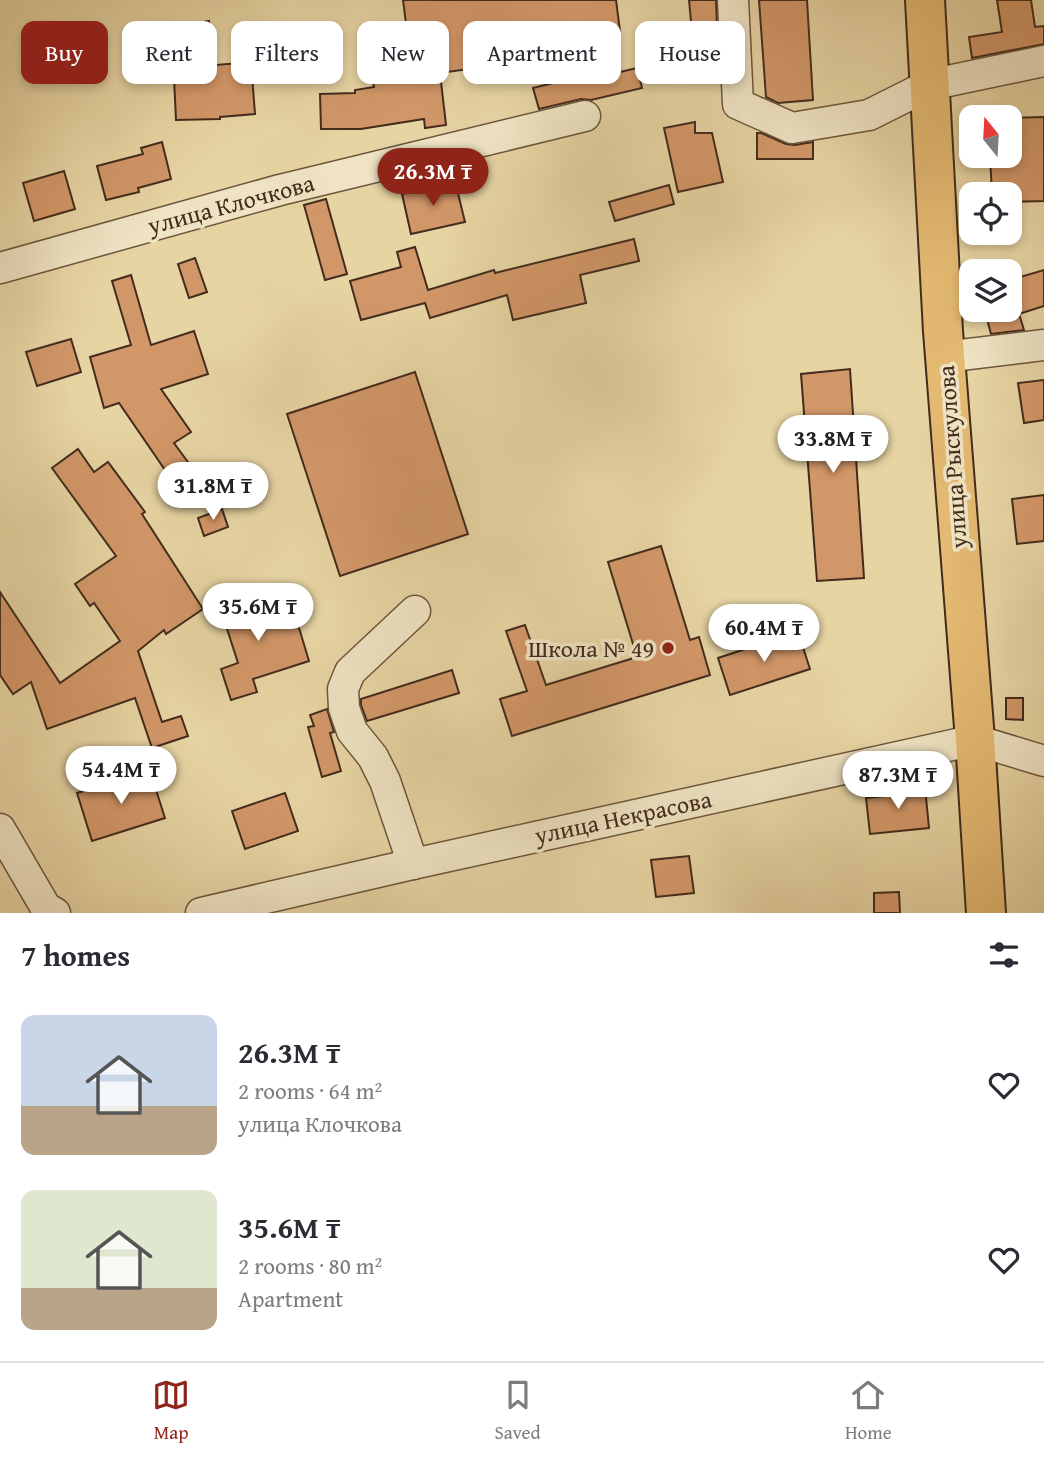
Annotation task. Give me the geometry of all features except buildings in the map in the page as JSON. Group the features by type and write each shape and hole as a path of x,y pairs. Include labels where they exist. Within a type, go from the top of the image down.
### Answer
{"main road":[{"name":"улица Рыскулова","path":"925,0 944,357 986,913"}],"street":[{"path":"733,0 738,104 792,128 869,115 929,85 1044,61"},
{"name":"улица Клочкова","path":"0,268 280,190 585,116"},
{"path":"944,357 1044,345"},
{"path":"412,864 384,781 373,757 352,731 344,708 342,689 350,672 415,611"},
{"name":"улица Некрасова","path":"201,913 975,740 1044,761"},
{"path":"0,828 46,908 55,913"}],"place":[{"name":"Школа № 49","path":"668,648"}]}
